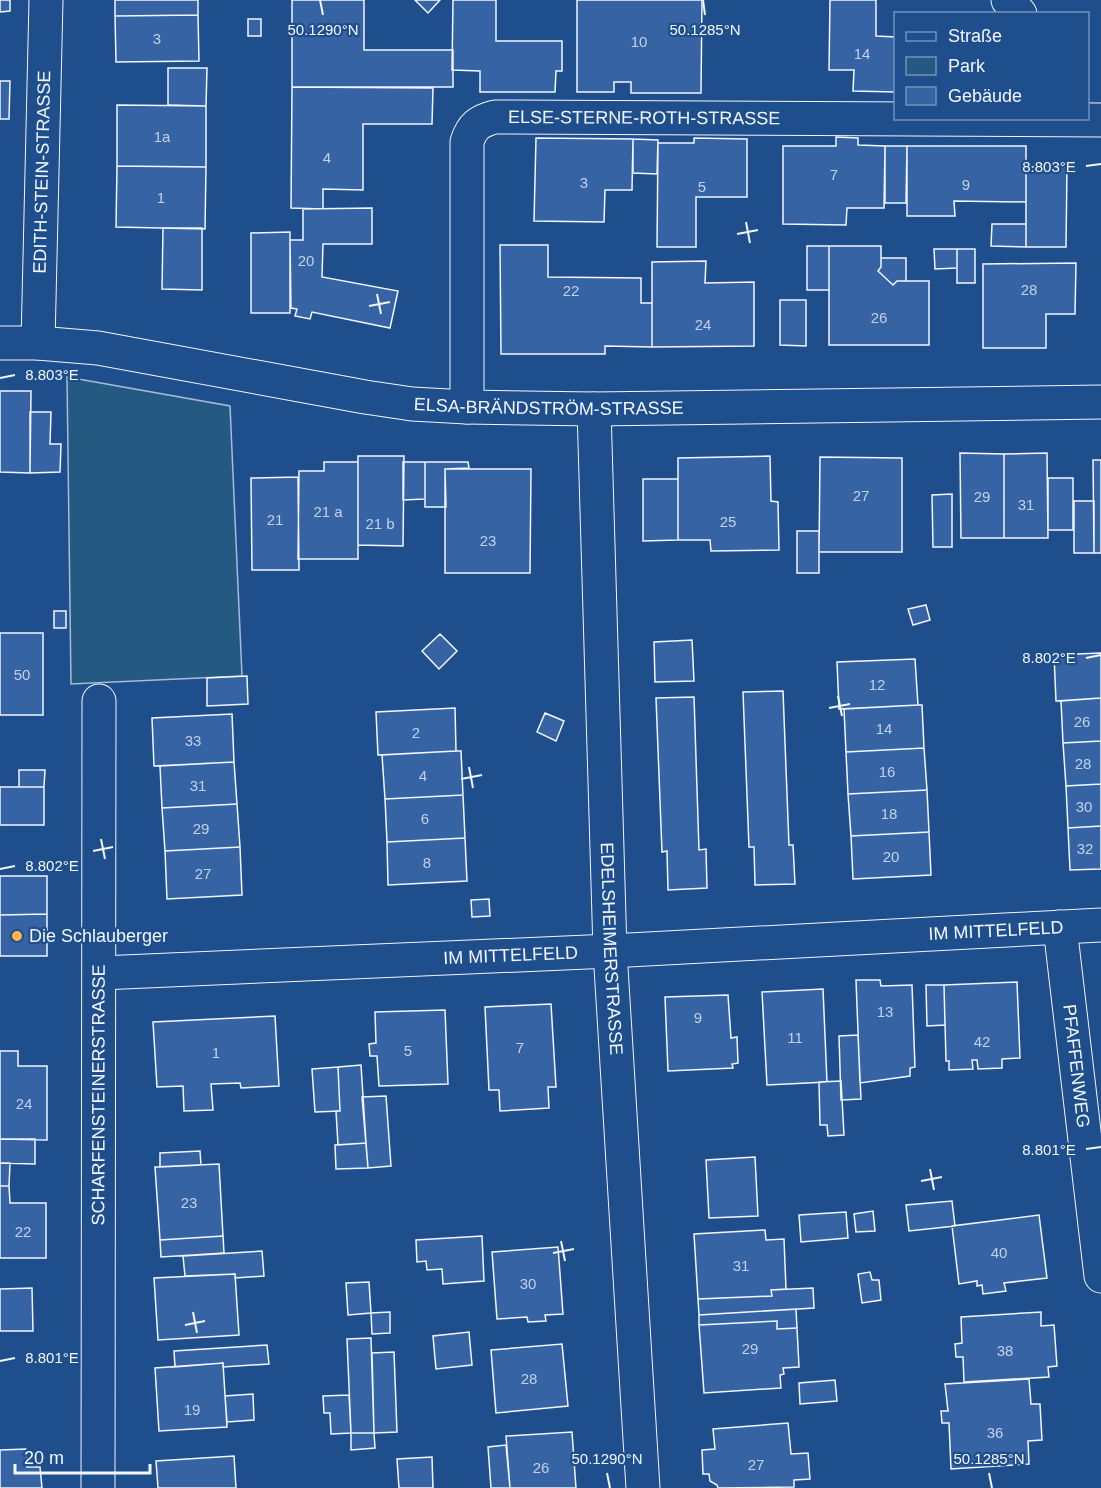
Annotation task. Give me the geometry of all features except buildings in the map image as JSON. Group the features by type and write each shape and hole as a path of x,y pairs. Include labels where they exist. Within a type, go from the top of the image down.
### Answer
{"street":[{"name":"EDITH-STEIN-STRASSE","path":"38,343 46,0"},
{"path":"1008,0 1018,12"},
{"path":"1089,94 1101,110"},
{"name":"ELSE-STERNE-ROTH-STRASSE","path":"467,407 467,142 471,130 481,121 495,117 894,119"},
{"name":"ELSA-BRÄNDSTRÖM-STRASSE","path":"0,343 38,343 98,348 365,397 412,404 467,407 594,409 1101,402"},
{"name":"EDELSHEIMERSTRASSE","path":"594,409 610,951 643,1488"},
{"name":"SCHARFENSTEINERSTRASSE","path":"98,1488 99,701"},
{"name":"IM MITTELFELD","path":"100,973 610,951 1101,925"},
{"name":"PFAFFENWEG","path":"1060,927 1101,1276"}],"green space":[{"path":"67,377 230,406 242,676 71,684"}],"place":[{"name":"Die Schlauberger","path":"17,936"}]}
